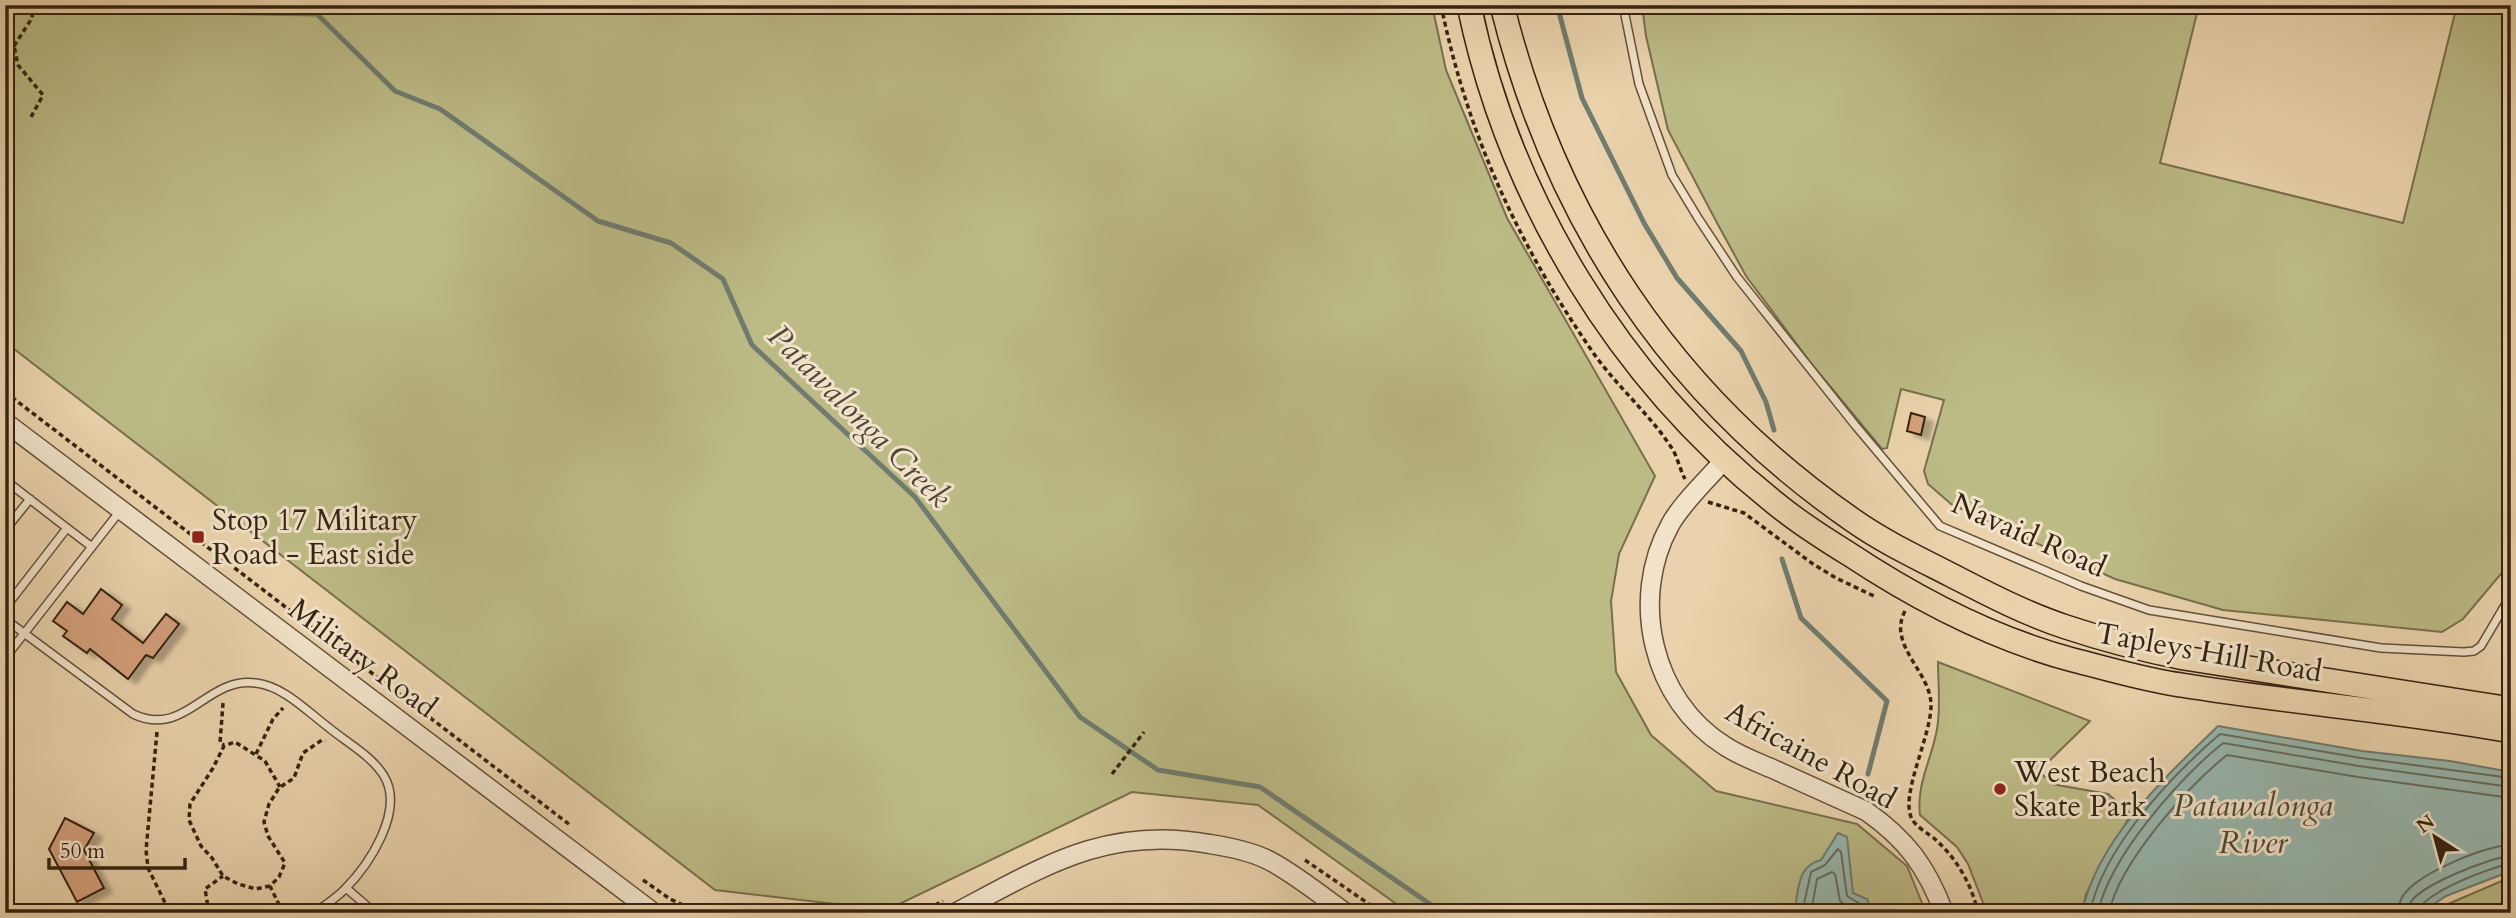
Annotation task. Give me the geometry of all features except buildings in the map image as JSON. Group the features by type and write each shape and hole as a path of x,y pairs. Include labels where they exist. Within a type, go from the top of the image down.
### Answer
{"main road":[{"name":"Tapleys Hill Road","path":"1469,5 1491,90 1522,172 1568,263 1611,330 1650,382 1760,492 1799,522 1915,595 1995,632 2070,659 2177,685 2511,731"},
{"name":"Tapleys Hill Road","path":"1502,5 1523,77 1561,179 1600,253 1656,337 1726,415 1787,470 1856,522 1901,550 2003,602 2065,627 2131,647 2184,658 2511,709"},
{"path":"1656,337 1673,377 1726,436 1732,447 1725,459"}],"street":[{"name":"Military Road","path":"5,422 654,913"},
{"name":"Africaine Road","path":"1725,459 1670,523 1652,571 1648,594 1650,627 1657,660 1672,692 1693,719 1724,746 1866,811 1884,824 1918,860 1934,887 1944,913"},
{"path":"955,913 1062,858 1122,841 1179,838 1241,849 1268,859 1346,913"}],"lane":[{"name":"Navaid Road","path":"1623,5 1639,84 1672,175 1698,218 1737,278 1940,526 2081,586 2149,610 2381,648 2474,651 2481,646 2511,595"},
{"path":"5,480 92,547"},
{"path":"5,530 30,499"},
{"path":"5,658 120,510"},
{"path":"5,608 67,528"},
{"path":"5,619 143,719 159,720 184,714 232,684 253,682 273,688 291,699 375,765 386,780 391,796 391,811 385,828 373,851 346,888 314,913"},
{"path":"346,888 376,913"}],"path":[{"path":"13,46 32,18 33,5"},
{"path":"5,34 13,46 18,65 43,95 31,117"},
{"path":"5,392 573,827"},
{"path":"1905,611 1900,624 1902,640 1930,692 1931,705 1930,724 1908,802 1912,819 1951,854 1967,883 1978,913"},
{"path":"216,692 223,704 220,743 224,746"},
{"path":"256,754 273,719 291,699"},
{"path":"159,720 146,850 148,868 170,913"},
{"path":"1112,775 1144,732"},
{"path":"280,787 265,761 236,741 224,746 190,804 189,820 201,846 223,876 238,884 256,889 270,886 279,877 285,863 268,836 264,822 269,804 280,787 294,778 303,753 321,740 332,744"},
{"path":"636,875 670,898 700,913"},
{"path":"209,913 205,889 223,876"},
{"path":"270,886 283,913"},
{"path":"2490,913 2511,907"}],"shaded area":[{"path":"5,5 1432,5 1446,70 1507,218 1655,476 1619,554 1611,601 1616,672 1651,735 1716,791 1857,824 1907,866 1926,913 1409,913 1258,805 1132,792 887,910 715,890 5,342"},
{"path":"1642,5 2199,5 2160,163 2403,223 2457,5 2511,5 2511,562 2463,619 2442,632 2223,610 2115,579 1951,504 1928,484 1924,471 1944,400 1901,389 1887,448 1882,449 1814,367 1746,276 1668,130 1646,36"},
{"name":"West Beach Skate Park","path":"1938,662 2090,721 2039,771 2052,784 2108,794 2131,814 2086,894 2082,913 1987,913 1968,864 1957,847 1920,815 1922,782 1938,721"},
{"path":"2511,877 2511,913 2427,913"}],"water":[{"name":"Patawalonga River","path":"2218,726 2362,751 2450,761 2511,772 2511,871 2446,896 2421,913 2082,913 2102,860 2118,835 2156,788"},
{"path":"1838,833 1847,837 1853,893 1867,899 1873,913 1794,913 1803,874 1813,863 1821,860"}],"waterway":[{"name":"Patawalonga Creek","path":"133,5 138,11 317,14 395,91 440,109 598,221 671,243 723,279 752,345 915,497 1080,717 1158,770 1260,787 1443,913"},
{"path":"1557,5 1582,98 1644,223 1677,278 1741,351 1766,402 1774,430"},
{"path":"1782,559 1801,618 1887,701 1868,774"}],"place":[{"name":"Stop 17 Military Road - East side","path":"198,537"},
{"name":"West Beach Skate Park","path":"2000,789"}]}
